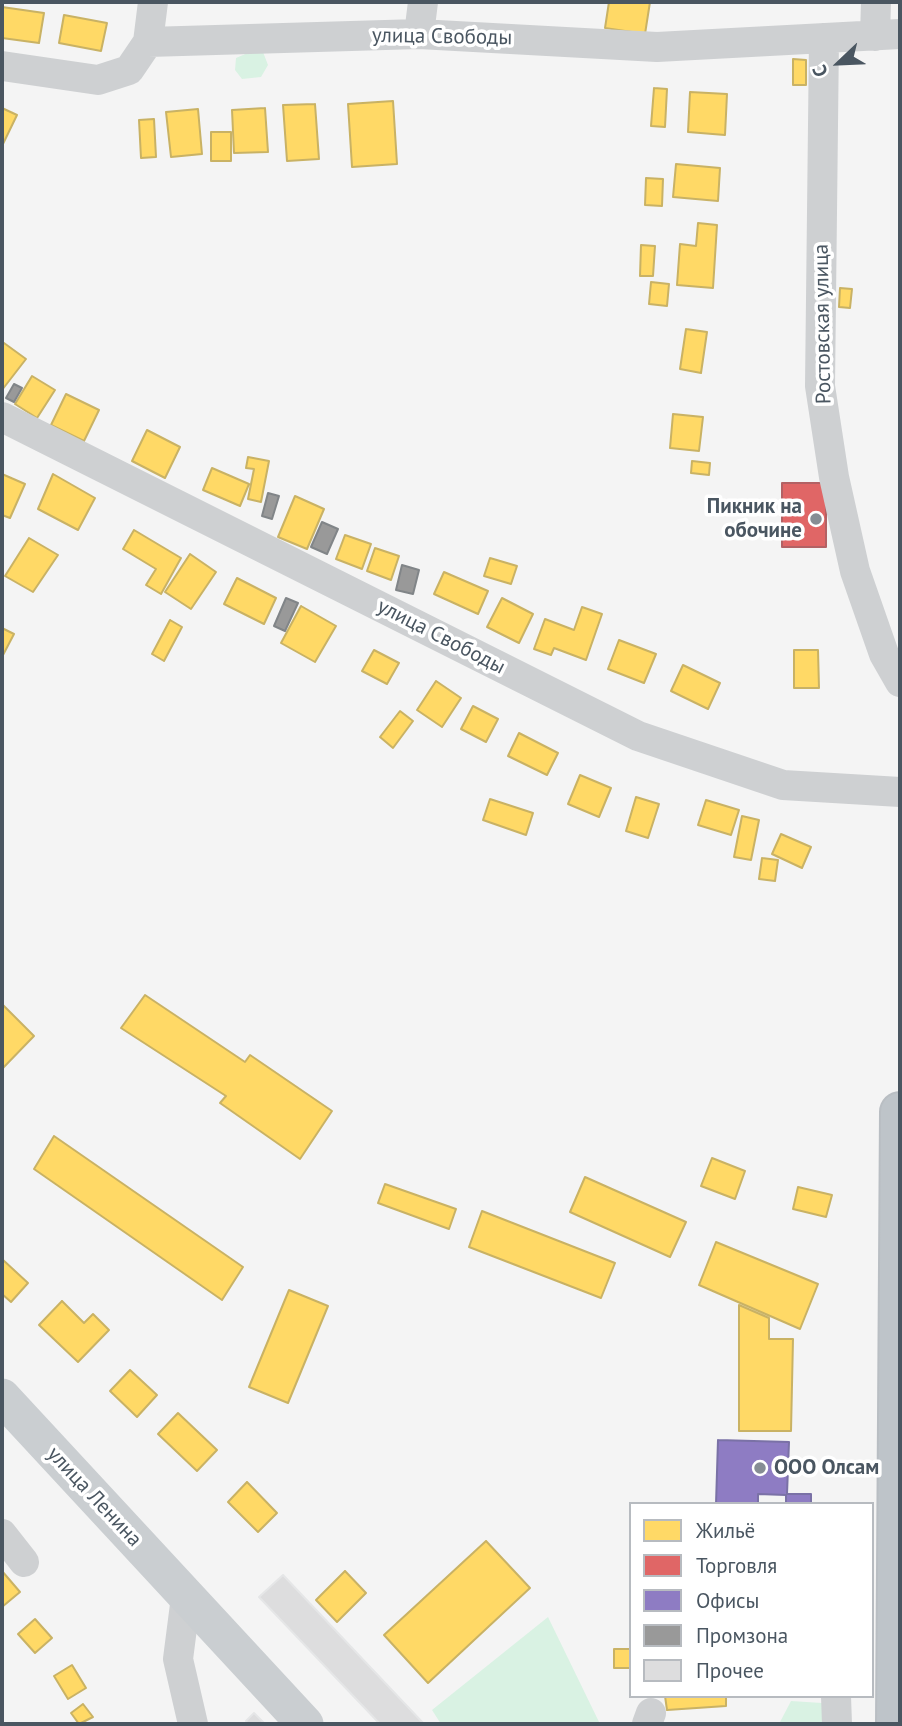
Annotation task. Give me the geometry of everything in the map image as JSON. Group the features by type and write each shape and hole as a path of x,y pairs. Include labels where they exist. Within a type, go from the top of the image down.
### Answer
{"highway":[{"path":"896,1724 900,1112"}],"main road":[{"name":"улица Ленина","path":"2,1397 305,1724"}],"street":[{"path":"2,66 98,80 130,70 148,42 153,2"},
{"path":"419,34 423,2"},
{"path":"876,2 887,35"},
{"name":"улица Свободы","path":"148,42 419,34 657,47 887,35"},
{"name":"Ростовская улица","path":"824,38 820,386 834,477 855,571 884,654 900,682"},
{"name":"улица Свободы","path":"2,417 638,736 783,785 900,792"},
{"path":"2,1534 24,1562"},
{"path":"186,1597 178,1659 193,1724"},
{"path":"836,1698 837,1724"}],"green space":[{"path":"250,52 263,52 268,65 261,77 242,79 235,70 236,58"},
{"path":"548,1617 600,1724 441,1724 432,1710"},
{"path":"791,1701 822,1703 822,1724 779,1724"}],"building: Жильё":[{"path":"609,2 650,2 645,34 605,28"},
{"path":"2,7 44,13 39,43 2,38"},
{"path":"64,15 107,23 101,51 59,43"},
{"path":"793,59 806,60 806,85 793,85"},
{"path":"654,88 667,89 665,127 651,126"},
{"path":"690,92 727,94 725,135 688,132"},
{"path":"393,101 397,164 352,167 348,104"},
{"path":"315,104 319,159 287,161 283,105"},
{"path":"2,108 17,115 2,146"},
{"path":"265,108 268,152 234,153 232,110"},
{"path":"198,109 202,154 171,157 166,112"},
{"path":"154,119 156,157 141,158 139,120"},
{"path":"211,132 231,132 231,161 211,161"},
{"path":"676,164 720,168 718,201 673,197"},
{"path":"646,178 663,179 662,206 645,205"},
{"path":"698,223 717,225 713,288 677,285 680,244 696,246"},
{"path":"641,245 655,246 653,276 640,276"},
{"path":"651,282 669,284 667,306 649,304"},
{"path":"840,288 852,289 850,308 839,307"},
{"path":"686,329 707,332 701,373 680,369"},
{"path":"4,343 26,359 2,390 2,346"},
{"path":"32,376 55,390 37,418 15,404"},
{"path":"66,394 99,410 84,441 51,425"},
{"path":"673,414 703,417 699,451 670,448"},
{"path":"147,430 180,447 165,478 132,461"},
{"path":"248,457 269,461 261,502 248,499 254,469 246,468"},
{"path":"692,461 710,463 709,475 691,473"},
{"path":"212,468 249,484 240,506 203,490"},
{"path":"2,474 25,484 10,518 2,515"},
{"path":"53,474 95,498 78,530 38,509"},
{"path":"295,496 324,509 307,549 278,537"},
{"path":"134,530 181,558 161,594 146,585 156,569 123,549"},
{"path":"345,535 371,544 362,569 336,559"},
{"path":"29,538 58,555 33,592 5,576"},
{"path":"375,548 399,556 391,580 367,571"},
{"path":"190,554 216,572 191,609 165,592"},
{"path":"490,558 517,566 511,584 484,576"},
{"path":"444,572 488,591 478,614 434,594"},
{"path":"237,578 276,598 264,624 224,604"},
{"path":"502,598 533,614 519,643 487,627"},
{"path":"301,606 336,626 315,662 281,643"},
{"path":"582,607 602,614 586,660 554,648 551,655 534,649 545,619 574,630"},
{"path":"170,620 182,627 164,661 152,654"},
{"path":"2,628 14,634 2,657"},
{"path":"619,640 656,654 644,683 608,669"},
{"path":"374,650 399,663 387,684 362,671"},
{"path":"794,650 818,650 819,688 794,688"},
{"path":"683,665 720,683 708,709 671,691"},
{"path":"436,681 461,698 442,727 417,710"},
{"path":"473,706 498,719 486,742 461,729"},
{"path":"400,711 413,721 393,748 380,737"},
{"path":"519,733 558,753 547,775 508,756"},
{"path":"580,775 611,788 599,817 568,804"},
{"path":"636,797 659,804 648,838 626,831"},
{"path":"490,799 533,813 526,835 483,820"},
{"path":"706,800 739,810 731,835 698,825"},
{"path":"742,816 759,820 751,860 734,857"},
{"path":"781,834 811,847 802,868 772,854"},
{"path":"762,858 778,860 775,881 759,879"},
{"path":"145,995 245,1062 250,1055 332,1111 300,1159 220,1103 226,1096 121,1028"},
{"path":"2,1004 34,1036 2,1069"},
{"path":"54,1136 243,1267 222,1300 34,1169"},
{"path":"712,1158 745,1171 735,1199 701,1186"},
{"path":"585,1177 686,1222 670,1257 570,1212"},
{"path":"385,1184 456,1209 449,1229 378,1203"},
{"path":"798,1187 832,1195 826,1217 793,1209"},
{"path":"482,1211 615,1263 601,1298 469,1247"},
{"path":"716,1242 818,1284 800,1329 699,1285"},
{"path":"2,1259 28,1283 11,1302 2,1294"},
{"path":"289,1290 328,1306 288,1403 249,1387"},
{"path":"62,1301 84,1323 93,1314 109,1330 78,1362 39,1325"},
{"path":"739,1305 769,1318 769,1339 793,1339 791,1431 739,1431"},
{"path":"130,1370 157,1395 137,1417 110,1391"},
{"path":"178,1413 217,1450 197,1471 158,1434"},
{"path":"247,1482 277,1513 258,1532 228,1502"},
{"path":"486,1541 530,1588 428,1683 384,1635"},
{"path":"2,1571 20,1592 2,1607"},
{"path":"345,1571 366,1593 337,1622 316,1600"},
{"path":"35,1619 52,1638 35,1653 18,1634"},
{"path":"614,1649 629,1649 629,1668 614,1668"},
{"path":"72,1665 86,1688 68,1699 54,1676"},
{"path":"665,1698 726,1698 726,1706 667,1710"},
{"path":"83,1704 93,1717 79,1724 71,1713"}],"building: Торговля":[{"path":"782,483 826,483 826,547 782,547"}],"building: Офисы":[{"path":"718,1440 789,1442 787,1494 811,1494 811,1502 786,1502 786,1495 758,1494 758,1502 716,1502"}],"building: Промзона":[{"path":"14,384 22,388 14,402 6,398"},
{"path":"268,493 279,496 272,519 262,516"},
{"path":"322,522 338,529 327,554 311,547"},
{"path":"402,565 419,570 413,594 396,590"},
{"path":"286,598 298,603 285,631 274,626"}],"building: Прочее":[{"path":"283,1575 424,1724 380,1724 259,1597"},
{"path":"254,1713 265,1724 248,1724 246,1721"}],"place":[{"name":"Пикник на обочине","path":"816,519"},
{"name":"ООО Олсам","path":"760,1468"}]}
